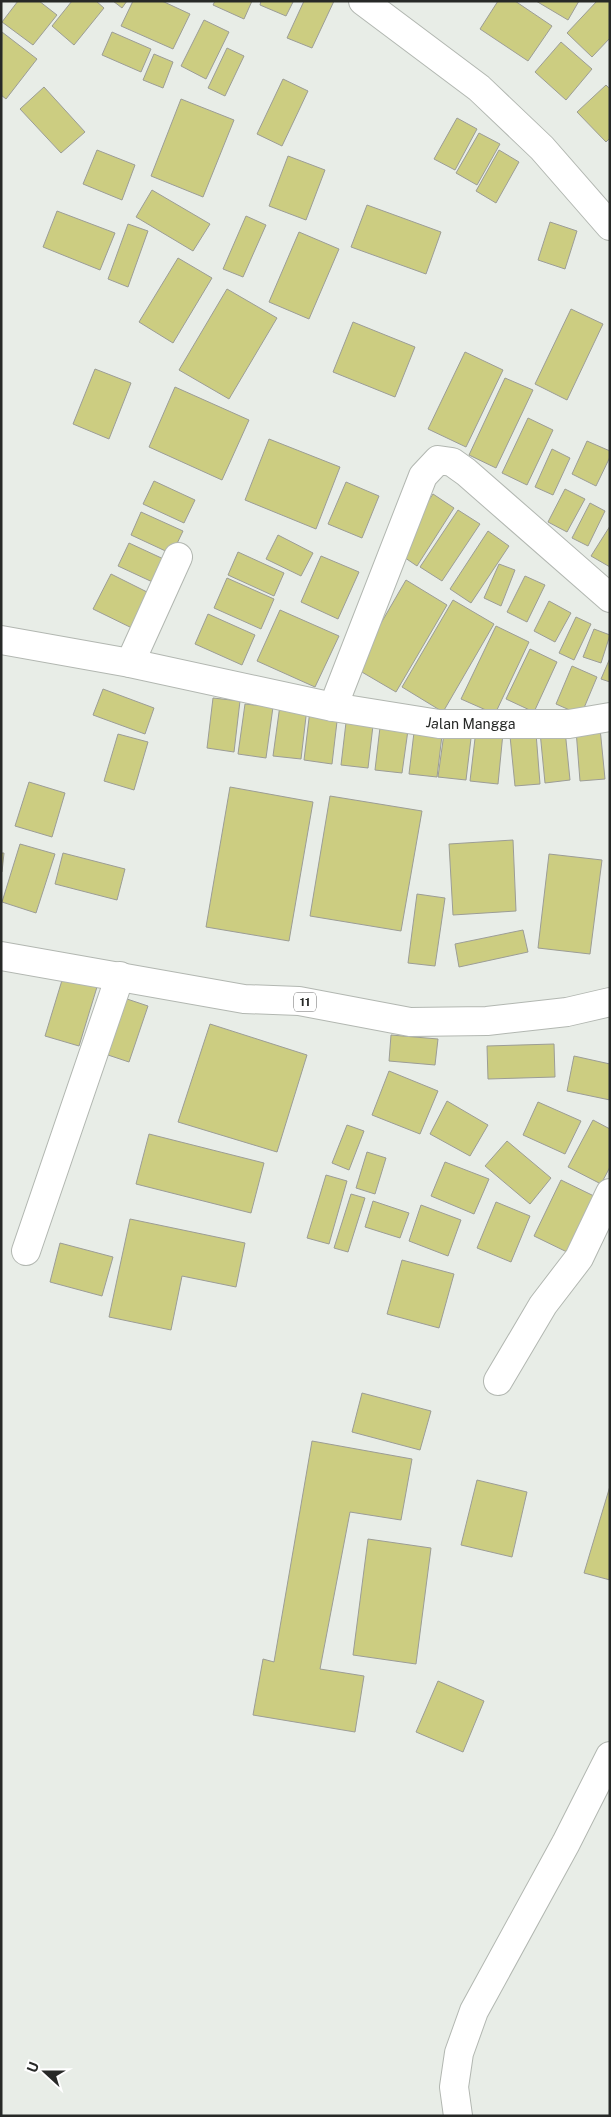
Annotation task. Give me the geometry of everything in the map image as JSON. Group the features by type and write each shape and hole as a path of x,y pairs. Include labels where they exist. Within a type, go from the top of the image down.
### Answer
{"main road":[{"path":"363,1 479,88 542,148 610,226"},
{"path":"332,707 423,476 438,460 452,462 466,472 610,598"},
{"path":"130,662 178,557"},
{"name":"Jalan Mangga","path":"1,640 130,662 332,707 439,724 569,724 610,716"},
{"name":"11","path":"1,956 244,998 299,1001 410,1022 486,1021 567,1012 610,1002"},
{"path":"26,1251 120,976"},
{"path":"498,1382 543,1305 578,1258 610,1193"},
{"path":"458,2116 454,2086 459,2053 474,2011 566,1843 610,1756"}],"building":[{"path":"18,1 39,1 57,15 33,45 2,22"},
{"path":"72,1 96,1 104,8 74,45 52,26"},
{"path":"113,1 127,1 122,8"},
{"path":"133,1 162,1 190,14 173,49 121,26"},
{"path":"215,1 252,1 244,19 213,5"},
{"path":"261,1 293,2 286,16 260,5"},
{"path":"304,1 334,1 312,48 287,38"},
{"path":"498,1 515,1 552,26 528,61 480,29"},
{"path":"536,1 579,1 568,20"},
{"path":"597,1 610,1 610,38 592,57 567,33"},
{"path":"204,20 229,32 206,79 181,66"},
{"path":"2,32 37,59 6,99 1,95"},
{"path":"112,32 151,49 141,72 102,55"},
{"path":"561,42 592,69 566,100 535,72"},
{"path":"227,48 244,56 225,96 208,88"},
{"path":"154,54 173,62 163,88 143,80"},
{"path":"283,79 308,91 282,146 257,134"},
{"path":"606,85 610,89 610,138 606,142 577,112"},
{"path":"44,87 85,132 61,153 20,109"},
{"path":"181,99 234,120 203,197 151,176"},
{"path":"457,118 477,129 455,170 434,159"},
{"path":"479,133 500,144 477,185 456,173"},
{"path":"97,150 135,165 122,200 83,184"},
{"path":"499,150 519,162 496,203 476,191"},
{"path":"288,156 325,170 306,220 269,206"},
{"path":"152,190 210,224 193,251 136,217"},
{"path":"367,205 441,232 426,274 351,247"},
{"path":"57,211 115,233 100,270 43,247"},
{"path":"246,216 266,225 243,277 223,269"},
{"path":"550,222 577,231 565,269 538,260"},
{"path":"128,224 148,231 128,287 108,279"},
{"path":"299,232 339,249 309,319 269,302"},
{"path":"178,258 212,278 173,343 139,322"},
{"path":"227,289 277,318 229,399 179,370"},
{"path":"571,309 603,324 567,400 535,384"},
{"path":"353,322 415,347 395,397 333,372"},
{"path":"465,352 503,370 466,447 428,429"},
{"path":"95,369 131,383 109,439 73,424"},
{"path":"505,378 533,390 496,468 469,455"},
{"path":"175,387 249,420 222,480 149,447"},
{"path":"528,418 553,430 527,485 502,473"},
{"path":"269,439 340,467 316,529 245,500"},
{"path":"587,441 610,451 610,457 596,486 572,474"},
{"path":"552,449 570,458 553,495 535,487"},
{"path":"154,481 195,500 184,523 143,504"},
{"path":"346,482 379,496 362,538 328,524"},
{"path":"565,489 585,499 567,532 548,522"},
{"path":"433,494 454,508 417,566 395,551"},
{"path":"590,503 605,511 588,546 572,538"},
{"path":"458,510 480,524 442,581 420,567"},
{"path":"141,512 183,531 172,554 131,535"},
{"path":"610,526 610,567 591,556"},
{"path":"488,531 509,546 471,603 450,589"},
{"path":"278,535 313,553 301,576 266,559"},
{"path":"129,543 170,562 159,585 118,566"},
{"path":"238,552 284,573 274,596 228,575"},
{"path":"321,556 359,572 338,619 301,602"},
{"path":"499,564 515,570 501,606 484,598"},
{"path":"111,574 153,595 136,630 93,609"},
{"path":"525,576 545,585 527,622 507,612"},
{"path":"227,578 274,599 261,629 214,608"},
{"path":"406,580 447,605 396,692 355,668"},
{"path":"453,600 494,624 443,712 402,687"},
{"path":"549,601 571,613 555,642 534,631"},
{"path":"280,610 339,636 315,687 257,661"},
{"path":"208,614 255,635 242,665 195,644"},
{"path":"576,617 591,624 574,660 559,653"},
{"path":"496,626 529,642 495,714 461,699"},
{"path":"594,629 610,635 601,663 583,657"},
{"path":"530,649 557,662 534,712 506,699"},
{"path":"610,658 610,682 601,679"},
{"path":"572,666 597,677 581,715 556,704"},
{"path":"103,689 154,708 145,734 93,715"},
{"path":"213,698 240,701 234,752 207,748"},
{"path":"245,704 273,707 266,758 238,754"},
{"path":"280,705 307,708 301,759 273,756"},
{"path":"310,710 338,713 332,764 304,760"},
{"path":"347,714 374,717 368,768 341,765"},
{"path":"381,719 409,723 402,773 375,770"},
{"path":"415,724 443,727 437,777 409,774"},
{"path":"445,726 472,730 466,780 438,777"},
{"path":"600,728 605,779 580,781 576,730"},
{"path":"476,730 503,733 498,784 470,781"},
{"path":"565,730 570,780 545,783 540,732"},
{"path":"536,733 540,784 515,786 510,736"},
{"path":"118,734 148,742 134,790 104,781"},
{"path":"29,782 65,793 52,837 15,826"},
{"path":"230,787 313,802 289,941 206,927"},
{"path":"330,796 422,811 401,931 310,916"},
{"path":"513,840 516,911 453,915 449,844"},
{"path":"20,844 55,854 36,913 2,902"},
{"path":"1,853 4,853 2,872 1,872"},
{"path":"63,853 125,869 117,900 55,884"},
{"path":"549,854 602,860 590,954 538,948"},
{"path":"417,894 445,898 435,966 408,963"},
{"path":"523,930 528,952 459,967 455,944"},
{"path":"63,977 97,987 79,1046 45,1036"},
{"path":"118,996 148,1006 129,1062 99,1052"},
{"path":"210,1024 307,1055 277,1152 178,1122"},
{"path":"391,1035 438,1039 435,1065 389,1061"},
{"path":"554,1044 555,1077 488,1079 487,1046"},
{"path":"574,1056 610,1064 610,1100 567,1091"},
{"path":"389,1071 438,1091 420,1134 372,1115"},
{"path":"447,1101 488,1125 470,1156 430,1134"},
{"path":"538,1102 581,1121 565,1154 523,1135"},
{"path":"593,1120 610,1129 610,1167 601,1184 568,1167"},
{"path":"347,1125 364,1131 349,1170 332,1163"},
{"path":"149,1134 264,1163 251,1213 136,1184"},
{"path":"507,1141 551,1178 530,1204 485,1166"},
{"path":"367,1152 386,1158 375,1194 356,1188"},
{"path":"445,1162 489,1179 474,1214 431,1196"},
{"path":"326,1175 347,1181 329,1244 307,1238"},
{"path":"561,1180 596,1197 569,1253 534,1236"},
{"path":"351,1194 365,1198 348,1252 334,1248"},
{"path":"373,1201 409,1213 400,1238 365,1227"},
{"path":"496,1202 530,1216 511,1262 477,1248"},
{"path":"421,1205 461,1220 448,1256 409,1241"},
{"path":"130,1219 245,1243 236,1287 182,1276 171,1330 109,1317"},
{"path":"60,1243 113,1257 102,1296 50,1282"},
{"path":"402,1260 454,1274 439,1328 387,1314"},
{"path":"362,1393 431,1411 420,1450 352,1432"},
{"path":"312,1441 412,1459 401,1520 350,1512 320,1669 364,1676 355,1732 253,1715 263,1659 274,1662"},
{"path":"477,1480 527,1492 512,1557 461,1545"},
{"path":"610,1486 610,1580 584,1573"},
{"path":"368,1539 431,1548 416,1664 353,1655"},
{"path":"438,1681 484,1701 463,1752 416,1732"}]}
